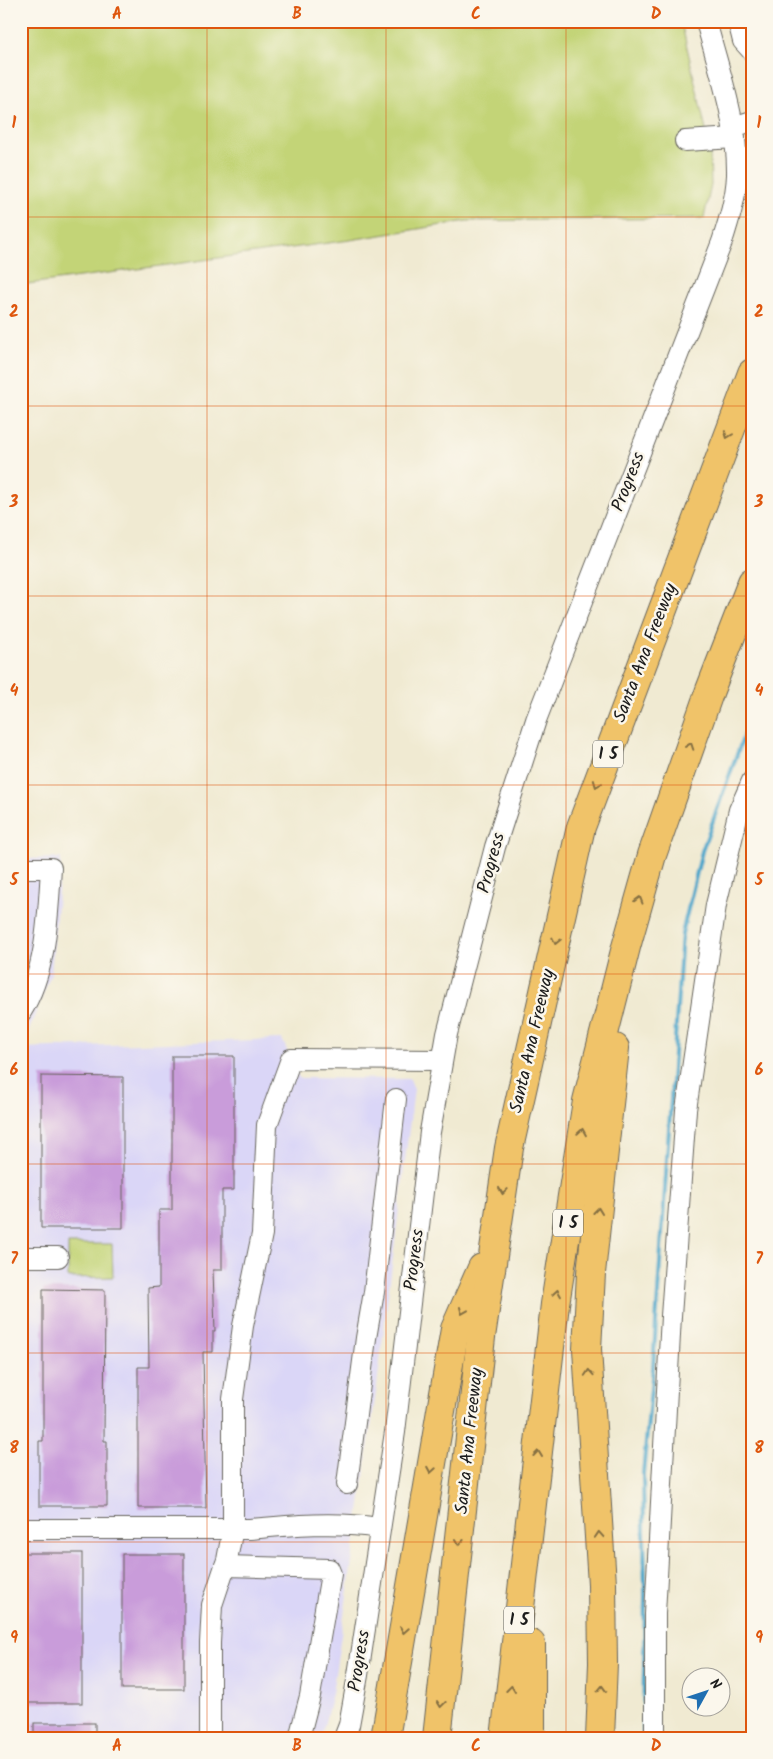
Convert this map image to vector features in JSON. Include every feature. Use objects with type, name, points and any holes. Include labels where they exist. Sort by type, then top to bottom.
[{"type":"highway","name":"Santa Ana Freeway","points":[[437,1738],[481,1337],[509,1148],[581,827],[752,373]]},
{"type":"highway","name":"I 5","points":[[505,1738],[555,1304],[587,1101],[626,947],[652,855],[710,690],[752,582]]},
{"type":"highway","points":[[600,1738],[603,1663],[602,1584],[587,1349],[591,1273],[626,947]]},
{"type":"highway","points":[[385,1738],[455,1329],[496,1234]]},
{"type":"highway","points":[[531,1738],[532,1503]]},
{"type":"street","name":"Progress","points":[[344,1738],[349,1725],[358,1675],[395,1432],[430,1132],[447,1034],[495,847],[536,720],[722,242],[731,212],[737,177],[740,129],[706,21]]},
{"type":"street","points":[[738,21],[743,41],[752,51]]},
{"type":"street","points":[[685,141],[740,129]]},
{"type":"street","points":[[655,1738],[655,1614],[671,1316],[686,1110],[716,905],[739,810],[752,780]]},
{"type":"street","points":[[21,868],[51,868],[49,905],[40,970],[21,1012]]},
{"type":"street","points":[[210,1738],[212,1604],[225,1566],[232,1528],[232,1399],[243,1326],[262,1234],[267,1126],[291,1059],[442,1060]]},
{"type":"street","points":[[347,1484],[366,1338],[374,1292],[396,1099]]},
{"type":"street","points":[[21,1257],[58,1257]]},
{"type":"street","points":[[21,1529],[364,1526],[379,1528]]},
{"type":"street","points":[[225,1566],[329,1569],[331,1574],[310,1696],[299,1738]]},
{"type":"shaded area","points":[[61,858],[51,974],[22,1048],[282,1039],[299,1078],[410,1079],[414,1089],[377,1385],[352,1562],[332,1694],[321,1738],[21,1738],[21,859]]},
{"type":"green space","points":[[21,21],[681,21],[710,148],[711,185],[704,218],[467,221],[350,240],[21,285]]},
{"type":"green space","points":[[68,1244],[112,1244],[113,1277],[68,1278]]},
{"type":"building","points":[[172,1056],[234,1056],[234,1190],[222,1190],[222,1270],[213,1270],[215,1331],[213,1331],[213,1352],[203,1352],[206,1508],[138,1508],[138,1367],[149,1367],[148,1288],[159,1287],[159,1210],[172,1210]]},
{"type":"building","points":[[41,1076],[123,1077],[123,1228],[41,1228]]},
{"type":"building","points":[[43,1289],[105,1290],[104,1441],[107,1441],[107,1506],[39,1506],[39,1441],[43,1441]]},
{"type":"building","points":[[21,1553],[82,1553],[82,1703],[21,1703]]},
{"type":"building","points":[[122,1554],[184,1554],[184,1689],[122,1689]]},
{"type":"building","points":[[34,1723],[95,1723],[95,1738],[34,1738]]},
{"type":"waterway","points":[[643,1738],[645,1595],[643,1474],[653,1368],[682,934],[702,851],[752,713]]}]
